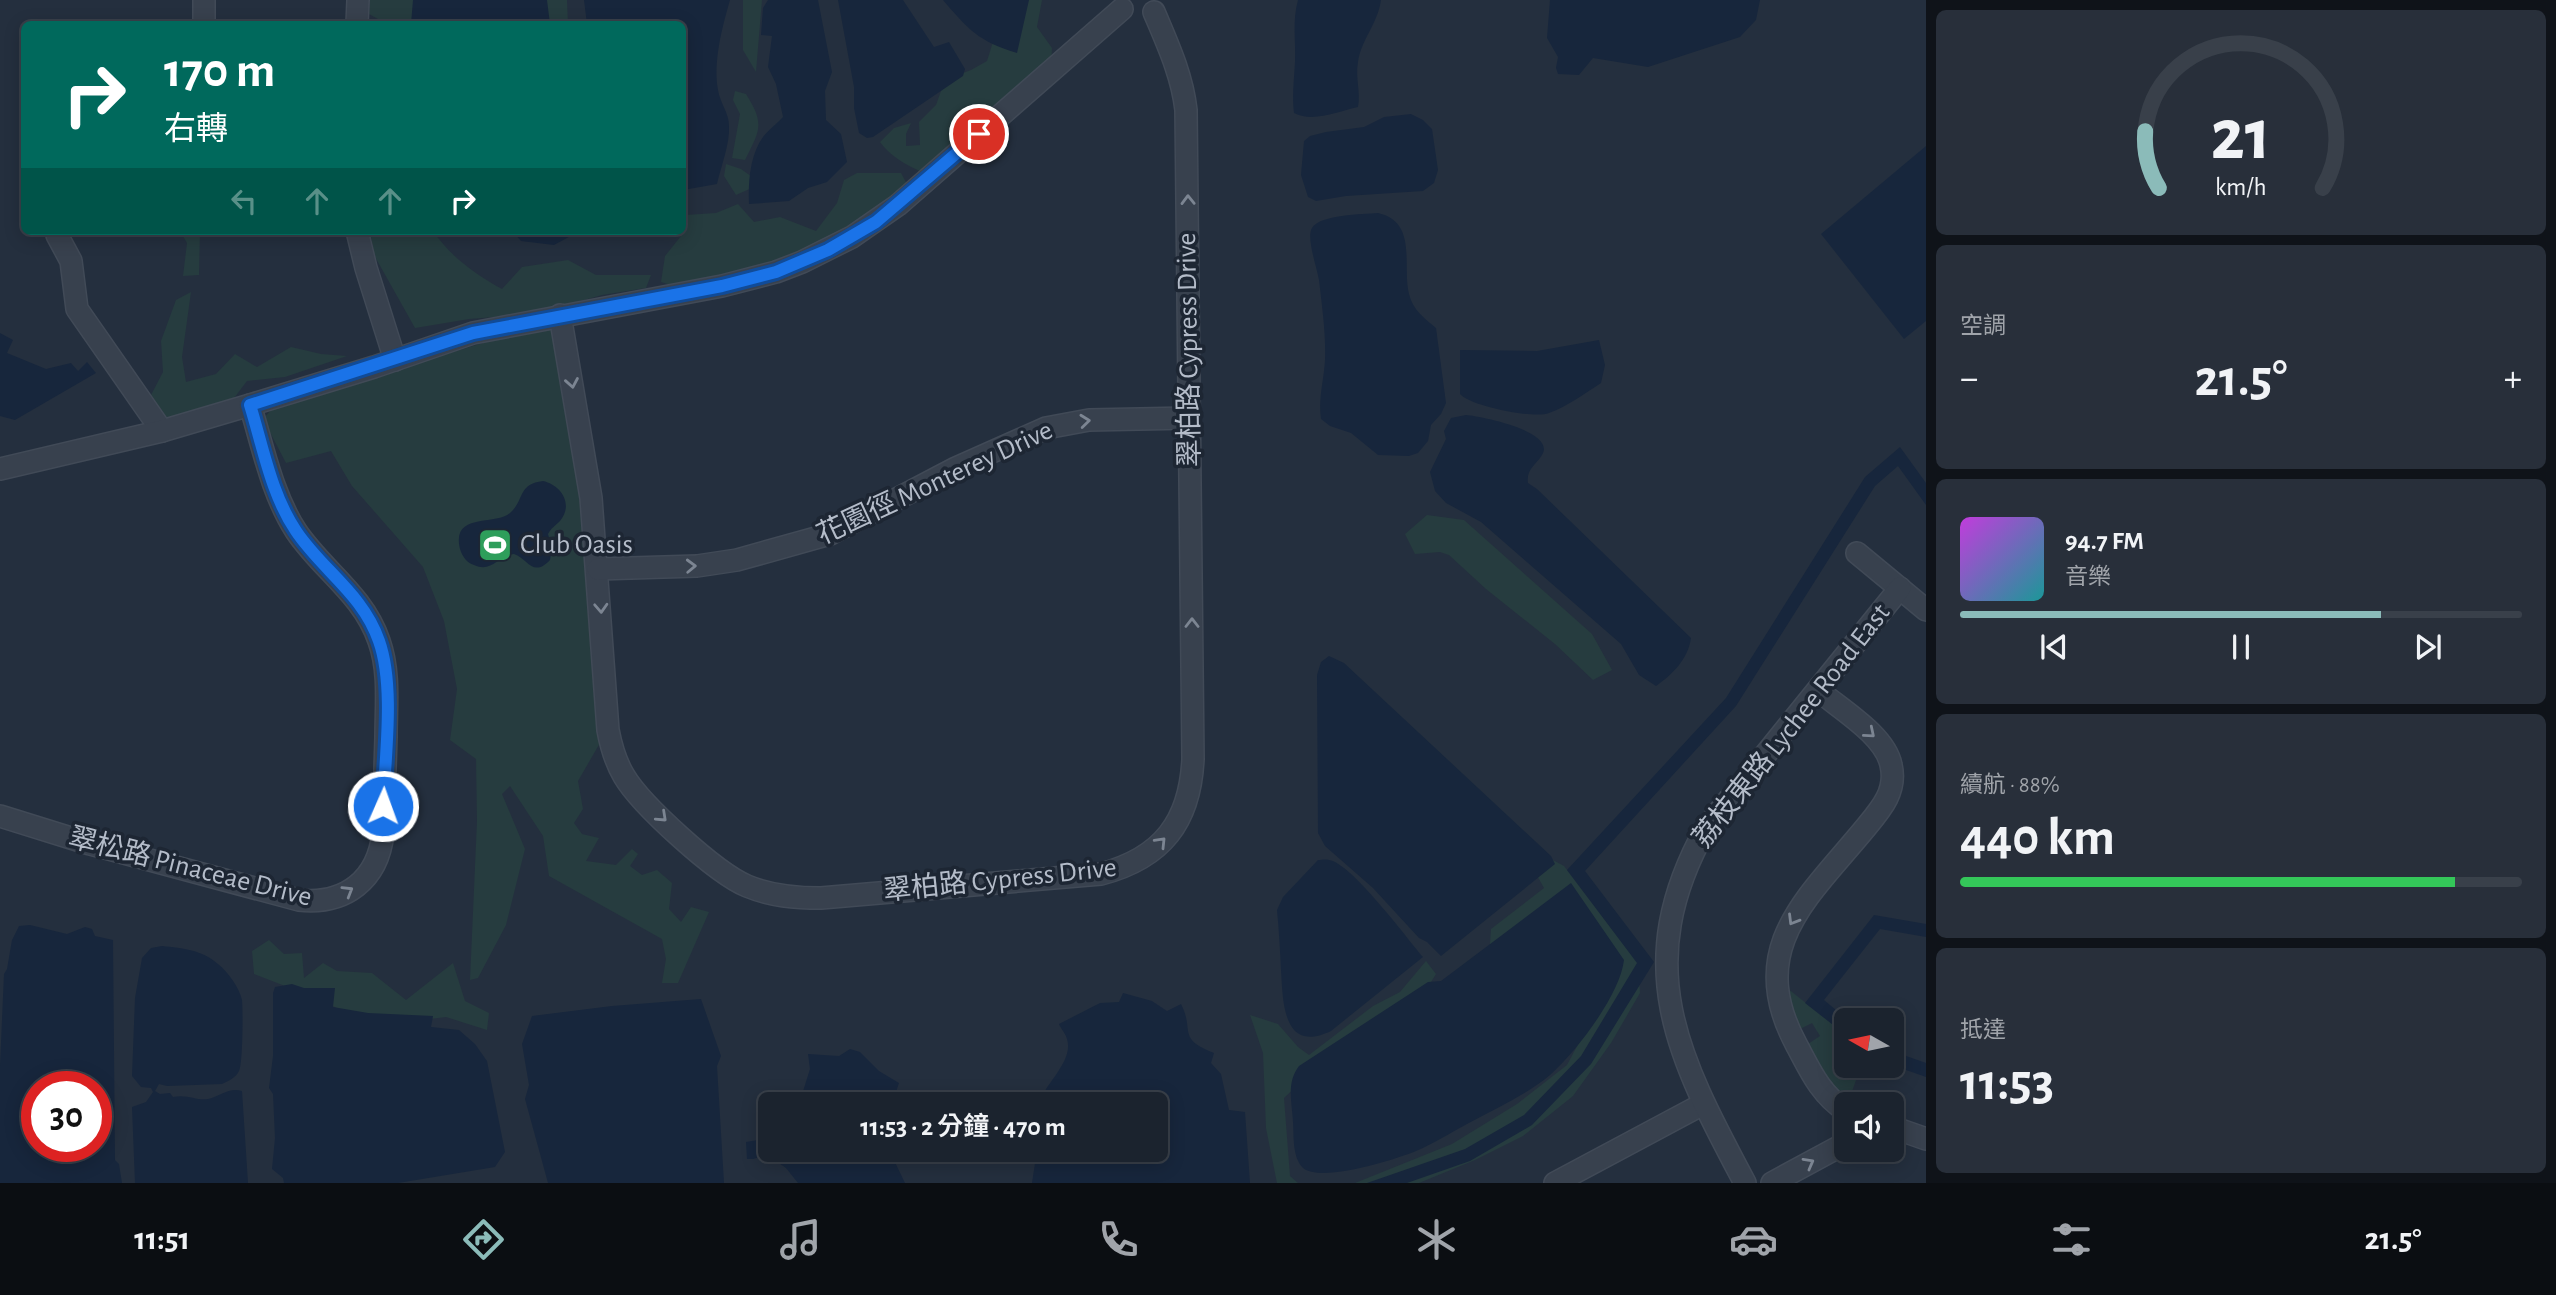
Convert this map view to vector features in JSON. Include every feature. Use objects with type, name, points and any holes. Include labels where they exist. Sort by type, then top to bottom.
[{"type":"street","points":[[204,0],[204,21]]},
{"type":"street","points":[[357,21],[358,0]]},
{"type":"street","points":[[0,469],[162,431],[395,360],[473,333],[750,280],[802,262],[852,237],[898,205],[1120,5],[1134,17],[1141,18],[1158,6]]},
{"type":"street","name":"翠柏路 Cypress Drive","points":[[560,315],[586,462],[598,569],[608,730],[617,763],[639,796],[718,870],[761,891],[780,896],[821,898],[1112,871],[1144,858],[1161,844],[1181,815],[1192,783],[1186,110],[1180,77],[1158,6]]},
{"type":"street","points":[[57,235],[71,261],[77,309],[162,431]]},
{"type":"street","points":[[358,235],[395,360]]},
{"type":"street","name":"翠松路 Pinaceae Drive","points":[[0,816],[80,841],[299,900],[325,901],[338,897],[360,883],[374,865],[379,855],[383,833],[387,696],[379,642],[373,625],[353,594],[310,549],[289,520],[276,491],[250,405]]},
{"type":"street","name":"花園徑 Monterey Drive","points":[[598,569],[697,566],[750,557],[830,534],[956,468],[1046,428],[1089,420],[1190,418]]},
{"type":"street","points":[[1857,553],[1926,610]]},
{"type":"street","name":"荔枝東路 Lychee Road East","points":[[1745,1183],[1703,1104],[1679,1047],[1669,998],[1668,947],[1676,897],[1694,850],[1706,828],[1900,588]]},
{"type":"street","points":[[1818,690],[1879,740],[1887,751],[1892,777],[1885,803],[1792,921],[1779,954],[1776,989],[1785,1023],[1820,1089],[1834,1101]]},
{"type":"street","points":[[1555,1183],[1703,1104]]},
{"type":"street","points":[[1904,1131],[1926,1139]]},
{"type":"street","points":[[1772,1183],[1834,1149]]},
{"type":"green space","points":[[370,0],[422,0],[422,21],[378,21],[369,14]]},
{"type":"green space","points":[[541,0],[567,0],[568,21],[542,21]]},
{"type":"green space","points":[[743,0],[762,0],[756,72],[743,50]]},
{"type":"green space","points":[[1006,0],[1042,0],[1037,27],[1052,48],[1051,72],[934,177],[911,167],[880,142],[894,128],[911,123],[906,134],[906,146],[920,145],[919,122],[936,105],[945,80],[987,61]]},
{"type":"green space","points":[[735,91],[746,94],[758,120],[757,134],[745,160],[732,158],[740,114],[733,100]]},
{"type":"green space","points":[[726,164],[741,169],[755,179],[754,187],[736,195],[724,176]]},
{"type":"green space","points":[[857,173],[901,173],[907,184],[840,236],[753,275],[671,285],[661,282],[665,256],[681,235],[686,235],[686,215],[716,213],[738,204],[754,222],[780,217],[816,231],[837,203],[844,180]]},
{"type":"green space","points":[[182,235],[200,235],[199,275],[183,276],[187,243]]},
{"type":"green space","points":[[371,235],[436,235],[464,264],[502,289],[522,267],[568,260],[596,275],[651,275],[646,288],[602,295],[519,315],[469,319],[415,328],[374,255]]},
{"type":"green space","points":[[191,292],[182,357],[186,382],[216,374],[235,354],[257,367],[291,347],[321,354],[347,356],[285,377],[247,381],[225,410],[174,428],[151,395],[163,372],[161,341],[176,300]]},
{"type":"green space","name":"Club Oasis","points":[[552,322],[581,476],[600,743],[578,781],[583,809],[574,823],[582,834],[599,838],[586,861],[616,865],[632,849],[638,854],[630,866],[642,875],[657,870],[672,883],[669,909],[681,922],[691,907],[709,912],[678,983],[662,983],[666,959],[662,939],[549,876],[543,836],[510,786],[502,794],[525,849],[506,925],[478,978],[470,980],[477,821],[476,759],[450,740],[457,689],[444,621],[423,567],[352,486],[331,451],[286,463],[263,419],[281,399],[381,374]]},
{"type":"green space","points":[[1427,515],[1464,520],[1592,634],[1612,670],[1593,680],[1555,644],[1486,589],[1449,555],[1440,552],[1415,554],[1405,534]]},
{"type":"green space","points":[[1534,850],[1564,866],[1638,963],[1640,993],[1611,1043],[1573,1096],[1523,1136],[1475,1160],[1419,1183],[1355,1183],[1452,1144],[1517,1104],[1567,1065],[1605,994],[1489,960],[1491,929],[1544,888],[1530,863]]},
{"type":"green space","points":[[269,940],[284,954],[302,953],[304,978],[323,963],[337,971],[372,973],[406,1000],[453,963],[465,1001],[489,1013],[487,1030],[446,1017],[389,1024],[362,1020],[316,998],[254,974],[252,951]]},
{"type":"green space","points":[[1426,961],[1436,974],[1421,998],[1303,1080],[1284,1098],[1290,1176],[1298,1183],[1277,1183],[1266,1128],[1263,1053],[1250,1015],[1278,1024],[1298,1047],[1309,1055],[1373,1006],[1400,992]]},
{"type":"green space","points":[[1787,988],[1834,1025],[1834,1078],[1857,1078],[1852,1092],[1840,1092],[1829,1082],[1808,1044],[1820,1036],[1812,1023],[1800,1029],[1794,1019]]},
{"type":"water","points":[[413,0],[547,0],[550,21],[411,21]]},
{"type":"water","points":[[584,0],[730,0],[717,56],[718,90],[728,117],[729,133],[717,184],[686,189],[686,21],[587,21]]},
{"type":"water","points":[[768,0],[818,0],[832,72],[825,91],[826,120],[841,134],[847,162],[827,182],[808,188],[789,201],[749,204],[755,152],[765,134],[783,117],[776,84],[768,67],[772,36],[761,35],[763,8]]},
{"type":"water","points":[[838,0],[903,0],[934,47],[949,42],[965,69],[963,76],[873,137],[867,138],[859,133],[854,108],[854,87]]},
{"type":"water","points":[[943,0],[1029,0],[1017,53],[983,39]]},
{"type":"water","points":[[1298,0],[1381,0],[1360,54],[1357,68],[1358,107],[1318,117],[1294,113],[1295,23]]},
{"type":"water","points":[[1550,0],[1760,0],[1756,20],[1740,37],[1648,67],[1593,58],[1579,75],[1558,74],[1558,57],[1547,38]]},
{"type":"water","points":[[1411,114],[1432,129],[1438,170],[1434,183],[1423,191],[1346,196],[1316,201],[1308,197],[1301,175],[1304,141],[1310,136],[1364,127],[1384,117]]},
{"type":"water","points":[[1926,146],[1926,321],[1904,339],[1821,234]]},
{"type":"water","points":[[1378,213],[1391,218],[1404,235],[1409,294],[1416,309],[1436,328],[1446,403],[1431,425],[1428,441],[1418,453],[1409,456],[1378,455],[1351,433],[1330,426],[1321,419],[1325,340],[1319,280],[1310,232],[1323,220]]},
{"type":"water","points":[[516,235],[573,235],[554,245],[521,241]]},
{"type":"water","points":[[0,333],[13,340],[7,353],[46,369],[71,363],[78,371],[87,362],[96,373],[15,420],[0,416]]},
{"type":"water","points":[[1599,340],[1605,365],[1601,383],[1549,413],[1530,414],[1503,410],[1476,403],[1460,394],[1460,350],[1537,351]]},
{"type":"water","points":[[1466,415],[1514,426],[1538,439],[1544,446],[1542,455],[1530,471],[1528,483],[1691,638],[1687,653],[1679,665],[1656,686],[1639,675],[1621,644],[1481,522],[1446,503],[1435,491],[1430,472],[1446,439],[1444,431],[1451,418]]},
{"type":"water","points":[[1900,447],[1926,483],[1926,505],[1898,466],[1875,486],[1736,706],[1585,871],[1654,962],[1591,1064],[1532,1125],[1470,1161],[1407,1183],[1367,1183],[1465,1149],[1524,1115],[1581,1056],[1637,963],[1567,870],[1726,698],[1865,477]]},
{"type":"water","points":[[543,481],[560,491],[566,502],[564,515],[548,534],[552,548],[550,560],[535,567],[514,554],[490,566],[480,567],[463,557],[459,537],[462,530],[476,522],[510,513],[529,485]]},
{"type":"water","points":[[1329,656],[1344,663],[1551,856],[1555,864],[1441,956],[1419,938],[1373,888],[1325,846],[1318,833],[1317,675],[1321,662]]},
{"type":"water","points":[[1318,860],[1339,864],[1351,874],[1423,957],[1331,1031],[1315,1036],[1303,1036],[1295,1031],[1285,1010],[1277,910],[1283,897]]},
{"type":"water","points":[[1571,883],[1624,960],[1621,974],[1606,1006],[1584,1038],[1560,1065],[1521,1095],[1416,1151],[1392,1160],[1341,1172],[1312,1172],[1303,1168],[1294,1146],[1291,1093],[1292,1079],[1299,1066],[1428,982],[1441,981]]},
{"type":"water","points":[[1874,915],[1926,924],[1926,937],[1880,929],[1824,1000],[1834,1008],[1834,1026],[1805,1003]]},
{"type":"water","points":[[30,925],[67,934],[85,927],[92,929],[95,936],[113,940],[115,1160],[119,1164],[122,1183],[0,1183],[0,1066],[4,974],[12,940],[19,926]]},
{"type":"water","points":[[162,946],[192,950],[212,959],[229,975],[241,995],[242,1047],[236,1075],[222,1084],[159,1084],[155,1091],[160,1094],[170,1093],[173,1097],[204,1099],[229,1091],[242,1091],[248,1183],[135,1183],[132,1107],[146,1102],[153,1092],[151,1088],[141,1087],[132,1076],[135,998],[142,958],[151,948]]},
{"type":"water","points":[[292,984],[304,988],[335,988],[333,1007],[368,1013],[433,1016],[431,1027],[459,1030],[475,1044],[487,1061],[505,1152],[495,1167],[398,1183],[284,1183],[283,1178],[272,1169],[275,1138],[273,1094],[269,1088],[273,1056],[273,993],[275,987]]},
{"type":"water","points":[[1123,993],[1152,1001],[1167,1011],[1181,1004],[1191,1038],[1202,1048],[1214,1053],[1211,1063],[1221,1074],[1229,1110],[1245,1112],[1250,1183],[1032,1183],[1035,1162],[1168,1162],[1168,1092],[1045,1092],[1063,1064],[1068,1047],[1066,1035],[1059,1024],[1100,1003],[1119,1002]]},
{"type":"water","points":[[701,999],[721,1056],[717,1066],[724,1183],[548,1183],[525,1099],[529,1085],[522,1044],[532,1016]]},
{"type":"water","points":[[850,1049],[860,1052],[879,1071],[899,1083],[896,1092],[803,1092],[810,1069],[808,1054],[839,1056]]},
{"type":"water","points":[[1904,1055],[1926,1063],[1926,1077],[1904,1069]]},
{"type":"water","points":[[758,1140],[758,1158],[747,1159],[746,1142]]},
{"type":"water","points":[[777,1162],[895,1162],[905,1183],[798,1183]]},
{"type":"place","name":"Club Oasis","points":[[495,545]]},
{"type":"route","points":[[383,806],[387,696],[384,660],[379,642],[373,625],[353,594],[310,549],[289,520],[276,491],[250,405],[473,333],[722,286],[776,272],[828,250],[876,222],[979,134]]}]
